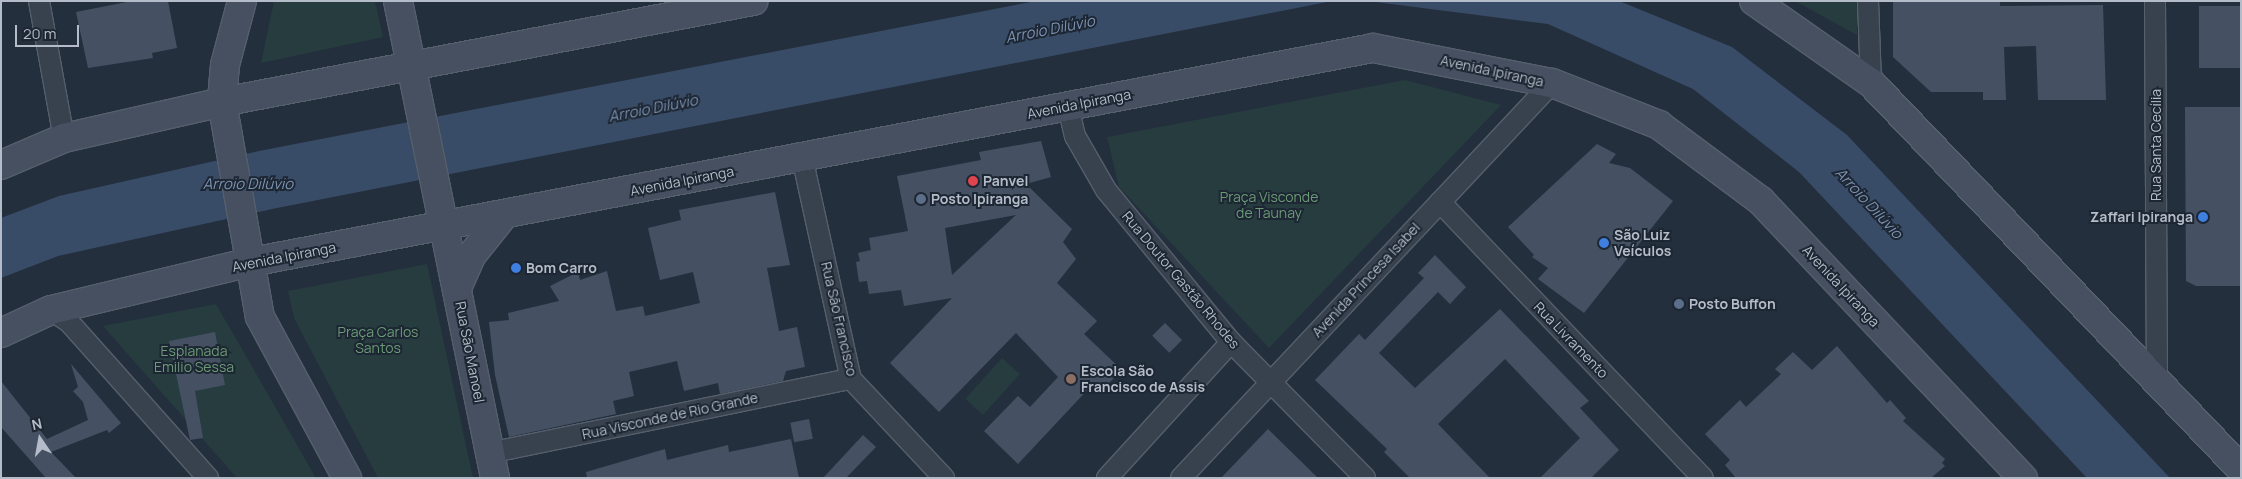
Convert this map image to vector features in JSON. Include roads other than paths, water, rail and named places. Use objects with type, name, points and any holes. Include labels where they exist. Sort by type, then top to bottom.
[{"type":"main road","points":[[242,1],[225,65],[222,102],[260,317],[346,478]]},
{"type":"main road","name":"Rua São Manoel","points":[[398,1],[492,465]]},
{"type":"main road","points":[[1,164],[64,138],[222,102],[753,1]]},
{"type":"main road","points":[[1754,1],[1871,83],[2157,378],[2241,469]]},
{"type":"main road","name":"Avenida Ipiranga","points":[[1,333],[51,310],[251,262],[503,216],[1373,48],[1552,83],[1659,126],[1761,201],[2022,478]]},
{"type":"main road","points":[[457,288],[471,256],[503,216]]},
{"type":"street","points":[[39,1],[64,138]]},
{"type":"street","points":[[1868,1],[1871,83]]},
{"type":"street","name":"Rua Santa Cecília","points":[[2155,1],[2157,378]]},
{"type":"street","name":"Avenida Princesa Isabel","points":[[1181,478],[1552,83]]},
{"type":"street","name":"Rua Doutor Gastão Rhodes","points":[[1068,106],[1075,136],[1106,190],[1231,342],[1272,380],[1365,478]]},
{"type":"street","name":"Rua São Francisco","points":[[802,157],[851,379],[944,478]]},
{"type":"street","name":"Rua Livramento","points":[[1440,202],[1703,478]]},
{"type":"street","points":[[51,310],[69,322],[208,478]]},
{"type":"street","points":[[1107,478],[1231,342]]},
{"type":"street","name":"Rua Visconde de Rio Grande","points":[[492,465],[851,379]]},
{"type":"water","name":"Arroio Dilúvio","points":[[1036,1],[1332,1],[272,209],[58,256],[1,278],[1,218],[59,196],[259,151]]},
{"type":"water","name":"Arroio Dilúvio","points":[[1368,1],[1619,1],[1732,47],[1847,135],[2170,478],[2087,478],[1799,172],[1693,89],[1548,24]]},
{"type":"place","name":"Panvel","points":[[973,181]]},
{"type":"place","name":"Posto Ipiranga","points":[[921,199]]},
{"type":"place","name":"Zaffari Ipiranga","points":[[2203,217]]},
{"type":"place","name":"São Luiz Veículos","points":[[1604,243]]},
{"type":"place","name":"Bom Carro","points":[[516,268]]},
{"type":"place","name":"Posto Buffon","points":[[1679,304]]},
{"type":"place","name":"Escola São Francisco de Assis","points":[[1071,379]]},
{"type":"park label","name":"Praça Visconde de Taunay","points":[[1269,206]]},
{"type":"park label","name":"Praça Carlos Santos","points":[[378,340]]},
{"type":"park label","name":"Esplanada Emilio Sessa","points":[[194,360]]}]
